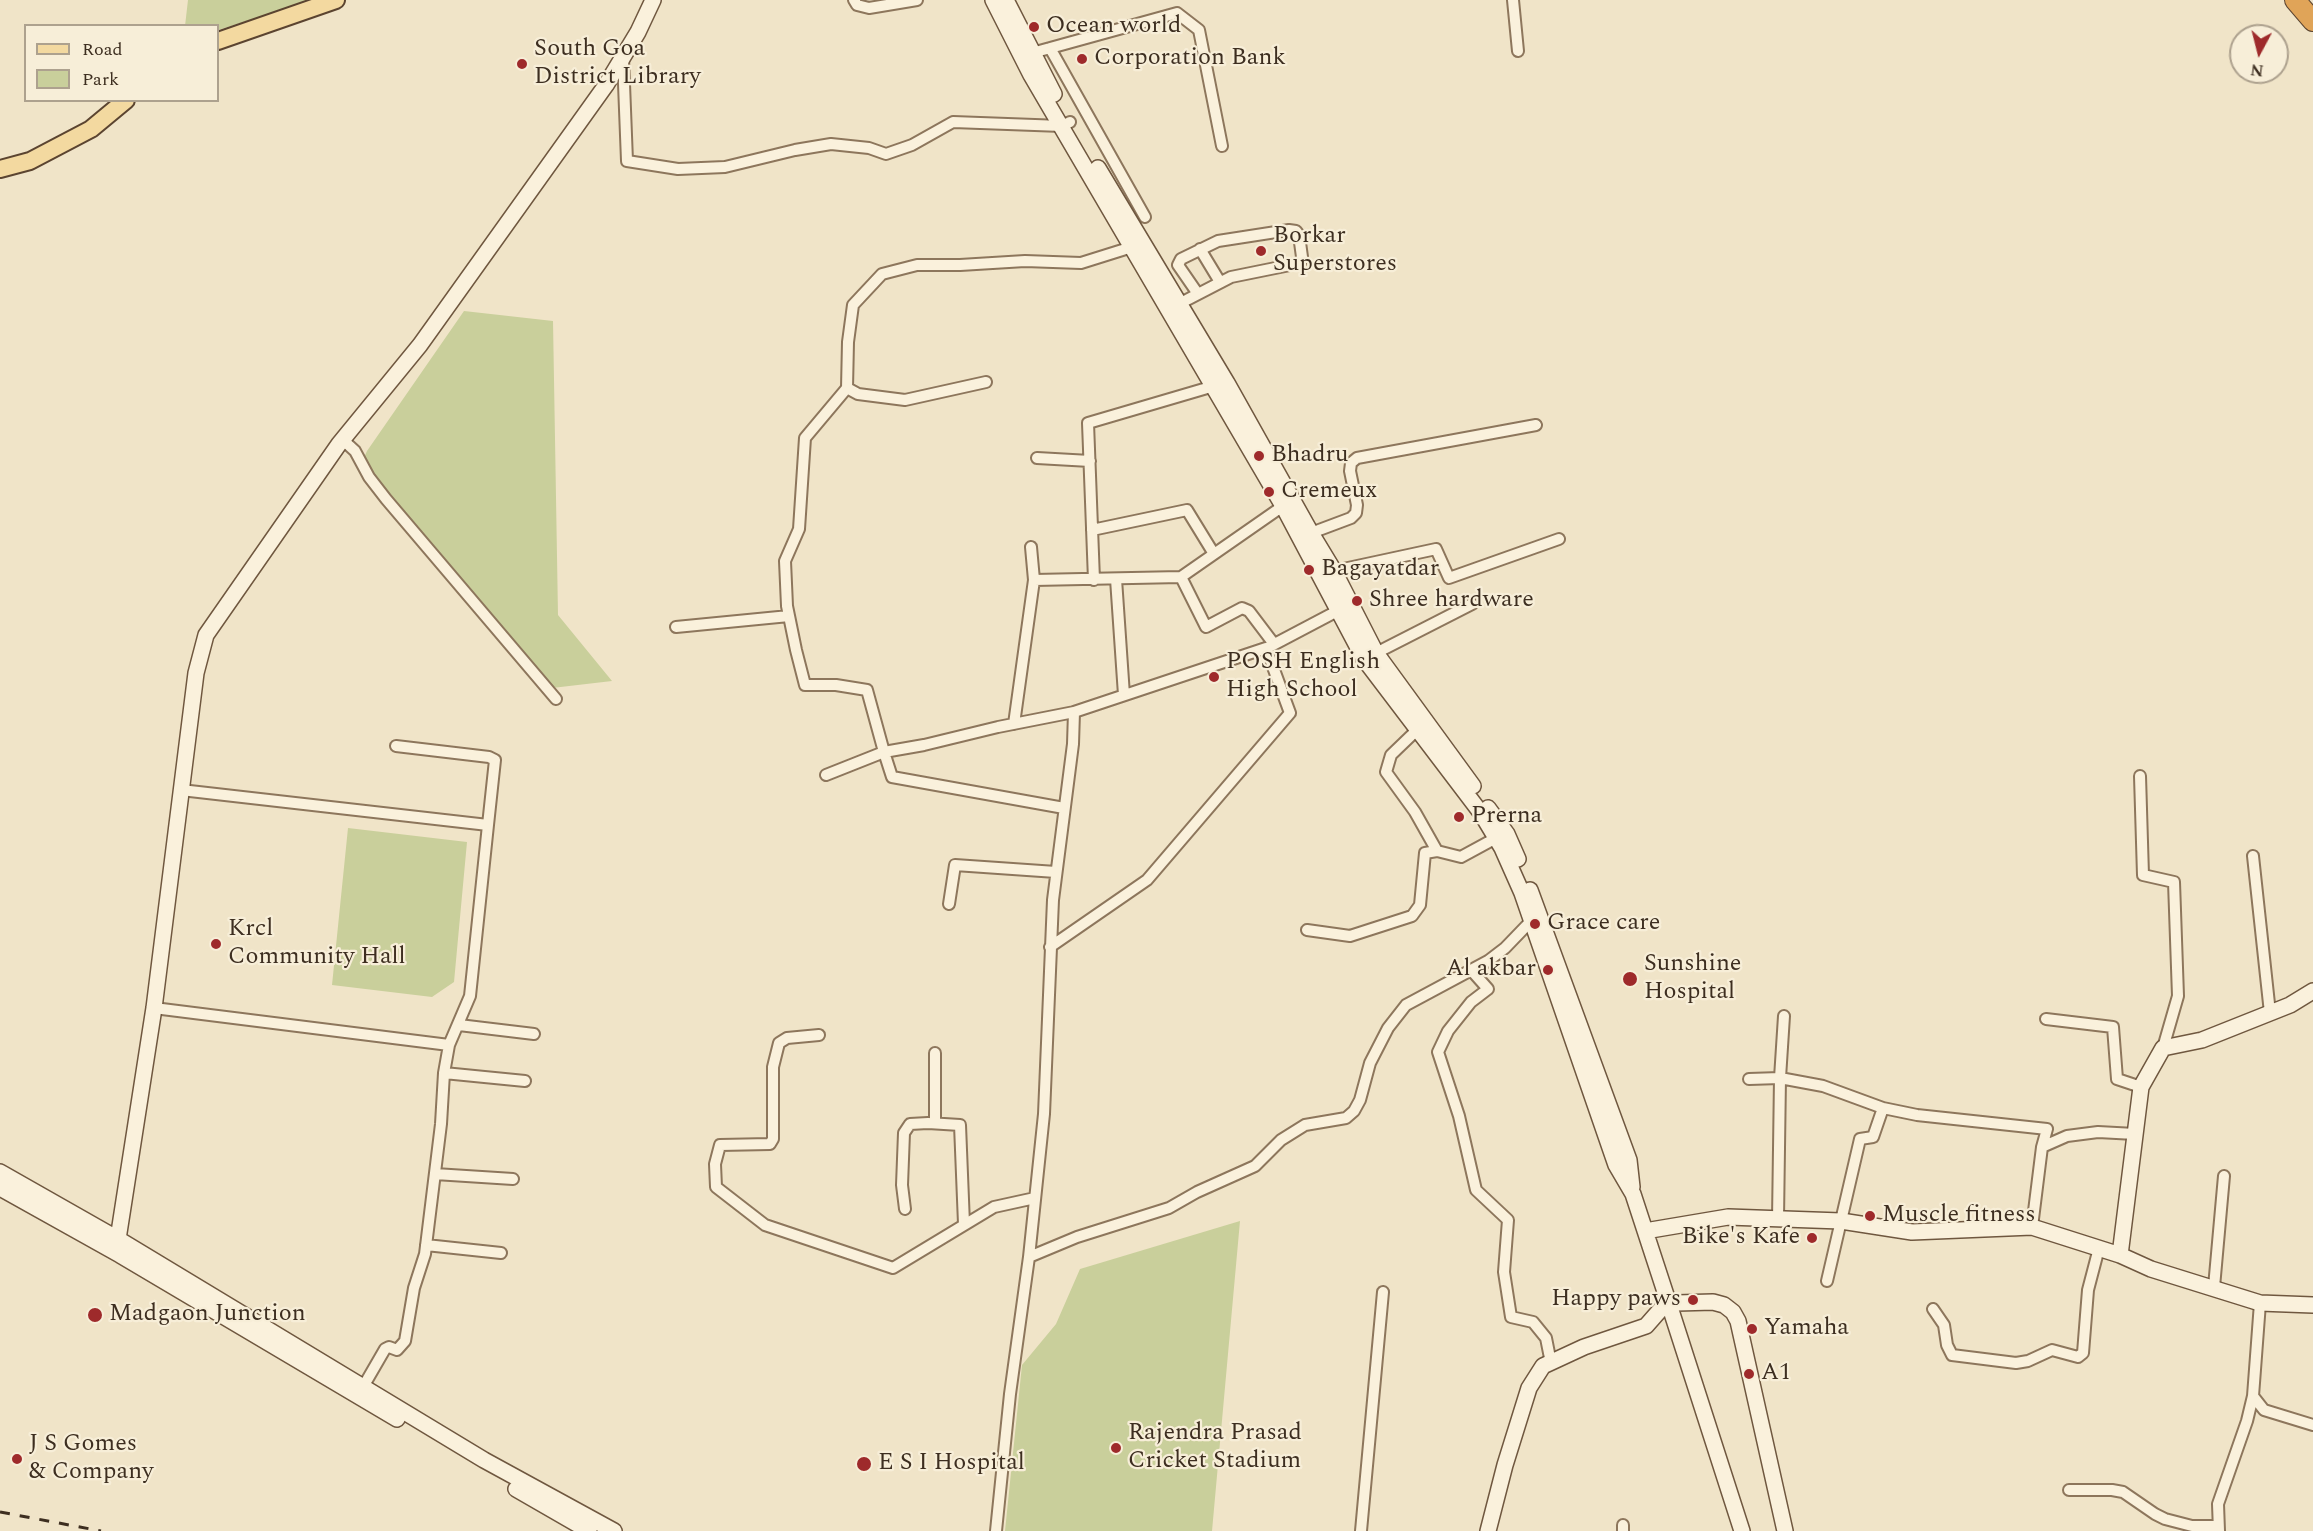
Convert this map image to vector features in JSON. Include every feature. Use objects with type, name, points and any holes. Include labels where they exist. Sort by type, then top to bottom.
[{"type":"highway","points":[[2295,0],[2313,21]]},
{"type":"main road","points":[[219,40],[234,33],[336,0]]},
{"type":"main road","points":[[119,1247],[154,1008],[196,674],[206,635],[343,440],[420,345],[606,85],[638,32],[653,0]]},
{"type":"main road","points":[[993,0],[1031,75],[1066,124],[1161,271],[1174,307],[1214,386],[1344,608],[1507,834],[1539,913],[1564,998]]},
{"type":"main road","points":[[1006,0],[1066,124],[1132,247],[1174,307],[1334,571],[1344,608],[1364,659],[1481,813],[1496,838],[1522,893],[1531,921],[1629,1160],[1633,1194],[1742,1531]]},
{"type":"main road","points":[[0,169],[30,161],[91,129],[124,102]]},
{"type":"main road","points":[[2120,1255],[2141,1087],[2163,1048],[2202,1040],[2290,1005],[2313,991]]},
{"type":"main road","points":[[0,1172],[119,1247],[589,1531]]},
{"type":"main road","points":[[0,1188],[119,1247]]},
{"type":"main road","points":[[1645,1231],[1728,1216],[1840,1221],[1912,1232],[2032,1227],[2120,1255],[2151,1269],[2260,1303],[2313,1305]]},
{"type":"main road","points":[[164,1274],[363,1387],[484,1460],[614,1531]]},
{"type":"main road","points":[[1488,1531],[1505,1465],[1529,1388],[1543,1366],[1584,1347],[1646,1326],[1668,1301]]},
{"type":"main road","points":[[1668,1301],[1713,1302],[1724,1305],[1733,1312],[1738,1321],[1785,1530]]},
{"type":"street","points":[[854,0],[857,5],[869,9],[918,0]]},
{"type":"street","points":[[1513,0],[1518,51]]},
{"type":"street","points":[[1032,53],[1177,13],[1199,30],[1222,146]]},
{"type":"street","points":[[1050,48],[1145,217]]},
{"type":"street","points":[[623,58],[627,161],[678,169],[725,167],[831,144],[869,148],[886,154],[912,145],[953,122],[1066,124]]},
{"type":"street","points":[[1161,271],[1218,241],[1289,230],[1296,231],[1299,235],[1302,257],[1300,263],[1231,277],[1174,307]]},
{"type":"street","points":[[1064,808],[892,777],[867,690],[836,685],[805,685],[789,616],[785,561],[799,529],[805,438],[847,388],[848,342],[853,305],[882,274],[917,265],[1025,261],[1081,263],[1132,247]]},
{"type":"street","points":[[1200,249],[1220,282]]},
{"type":"street","points":[[1178,261],[1178,265],[1198,294]]},
{"type":"street","points":[[847,388],[858,394],[905,400],[986,382]]},
{"type":"street","points":[[1094,580],[1088,423],[1214,386]]},
{"type":"street","points":[[1311,533],[1352,518],[1356,513],[1357,505],[1350,471],[1351,463],[1357,458],[1536,425]]},
{"type":"street","points":[[343,440],[355,451],[369,477],[386,500],[556,699]]},
{"type":"street","points":[[1037,458],[1090,461]]},
{"type":"street","points":[[1034,580],[1181,577],[1283,506]]},
{"type":"street","points":[[1092,530],[1188,510],[1214,554]]},
{"type":"street","points":[[1334,571],[1436,549],[1449,578],[1559,539]]},
{"type":"street","points":[[1014,724],[1034,580],[1031,547]]},
{"type":"street","points":[[1050,947],[1147,880],[1290,713],[1270,646],[1249,611],[1242,608],[1206,627],[1181,577]]},
{"type":"street","points":[[1116,579],[1124,695]]},
{"type":"street","points":[[1376,653],[1472,604]]},
{"type":"street","points":[[826,775],[884,752],[924,746],[1074,712],[1270,646],[1344,608]]},
{"type":"street","points":[[676,627],[789,616]]},
{"type":"street","points":[[996,1531],[1044,1114],[1050,947],[1074,712]]},
{"type":"street","points":[[1418,729],[1391,755],[1386,772],[1415,812],[1437,850]]},
{"type":"street","points":[[363,1387],[385,1349],[389,1347],[397,1350],[405,1341],[414,1288],[426,1245],[444,1073],[449,1045],[470,996],[495,760],[489,757],[396,746]]},
{"type":"street","points":[[2140,776],[2143,874],[2174,882],[2178,996],[2163,1048]]},
{"type":"street","points":[[181,790],[488,825]]},
{"type":"street","points":[[1306,930],[1350,936],[1412,916],[1420,905],[1425,853],[1437,850],[1461,857],[1496,838]]},
{"type":"street","points":[[2253,856],[2270,1013]]},
{"type":"street","points":[[949,904],[955,865],[1056,872]]},
{"type":"street","points":[[1029,1257],[1077,1237],[1169,1208],[1197,1192],[1255,1166],[1281,1140],[1305,1125],[1346,1118],[1360,1100],[1366,1071],[1388,1028],[1406,1005],[1472,971],[1505,948],[1531,921]]},
{"type":"street","points":[[1472,971],[1488,989],[1471,1002],[1448,1030],[1438,1052],[1459,1116],[1476,1190],[1508,1220],[1504,1272],[1511,1317],[1533,1322],[1546,1338],[1551,1363]]},
{"type":"street","points":[[154,1008],[449,1045]]},
{"type":"street","points":[[1778,1219],[1780,1078],[1784,1016]]},
{"type":"street","points":[[2046,1019],[2113,1028],[2117,1079],[2141,1087]]},
{"type":"street","points":[[459,1025],[534,1034]]},
{"type":"street","points":[[819,1035],[787,1038],[778,1043],[773,1067],[773,1139],[770,1144],[720,1145],[715,1164],[716,1187],[765,1225],[893,1268],[994,1207],[1035,1198]]},
{"type":"street","points":[[935,1053],[935,1124]]},
{"type":"street","points":[[444,1073],[525,1082]]},
{"type":"street","points":[[1749,1079],[1780,1078],[1823,1086],[1883,1108],[1917,1115],[2047,1129],[2042,1147],[2032,1227]]},
{"type":"street","points":[[1827,1281],[1860,1139],[1873,1137],[1883,1108]]},
{"type":"street","points":[[905,1209],[902,1185],[904,1133],[910,1124],[960,1125],[964,1224]]},
{"type":"street","points":[[2042,1147],[2067,1136],[2098,1132],[2135,1134]]},
{"type":"street","points":[[435,1174],[513,1179]]},
{"type":"street","points":[[2214,1287],[2224,1176]]},
{"type":"street","points":[[426,1245],[501,1252]]},
{"type":"street","points":[[1933,1309],[1944,1325],[1947,1346],[1952,1355],[2016,1363],[2028,1361],[2052,1350],[2078,1357],[2083,1353],[2088,1290],[2099,1248]]},
{"type":"street","points":[[1361,1531],[1383,1292]]},
{"type":"street","points":[[2069,1490],[2123,1492],[2165,1519],[2192,1526],[2218,1529],[2217,1504],[2247,1421],[2253,1396],[2260,1303]]},
{"type":"street","points":[[2253,1396],[2264,1410],[2313,1425]]},
{"type":"green space","points":[[188,0],[314,0],[219,30],[219,24],[185,24]]},
{"type":"green space","points":[[464,311],[553,321],[558,615],[612,681],[552,688],[360,466],[367,451]]},
{"type":"green space","points":[[348,828],[467,842],[454,982],[432,997],[332,985]]},
{"type":"green space","name":"Rajendra Prasad Cricket Stadium","points":[[1240,1221],[1212,1531],[1005,1531],[1022,1365],[1056,1324],[1080,1269]]},
{"type":"railway","points":[[0,1512],[101,1531]]},
{"type":"place","name":"Ocean world","points":[[1034,27]]},
{"type":"place","name":"Corporation Bank","points":[[1082,59]]},
{"type":"place","name":"South Goa District Library","points":[[522,64]]},
{"type":"place","name":"Borkar Superstores","points":[[1261,251]]},
{"type":"place","name":"Bhadru","points":[[1259,456]]},
{"type":"place","name":"Cremeux","points":[[1269,492]]},
{"type":"place","name":"Bagayatdar","points":[[1309,570]]},
{"type":"place","name":"Shree hardware","points":[[1357,601]]},
{"type":"place","name":"POSH English High School","points":[[1214,677]]},
{"type":"place","name":"Prerna","points":[[1459,817]]},
{"type":"place","name":"Grace care","points":[[1535,924]]},
{"type":"place","name":"Krcl Community Hall","points":[[216,944]]},
{"type":"place","name":"Al akbar","points":[[1548,970]]},
{"type":"place","name":"Sunshine Hospital","points":[[1630,979]]},
{"type":"place","name":"Muscle fitness","points":[[1870,1216]]},
{"type":"place","name":"Bike's Kafe","points":[[1812,1238]]},
{"type":"place","name":"Happy paws","points":[[1693,1300]]},
{"type":"place","name":"Madgaon Junction","points":[[95,1315]]},
{"type":"place","name":"Yamaha","points":[[1752,1329]]},
{"type":"place","name":"A1","points":[[1749,1374]]},
{"type":"place","name":"Rajendra Prasad Cricket Stadium","points":[[1116,1448]]},
{"type":"place","name":"J S Gomes & Company","points":[[17,1459]]},
{"type":"place","name":"E S I Hospital","points":[[864,1464]]}]
